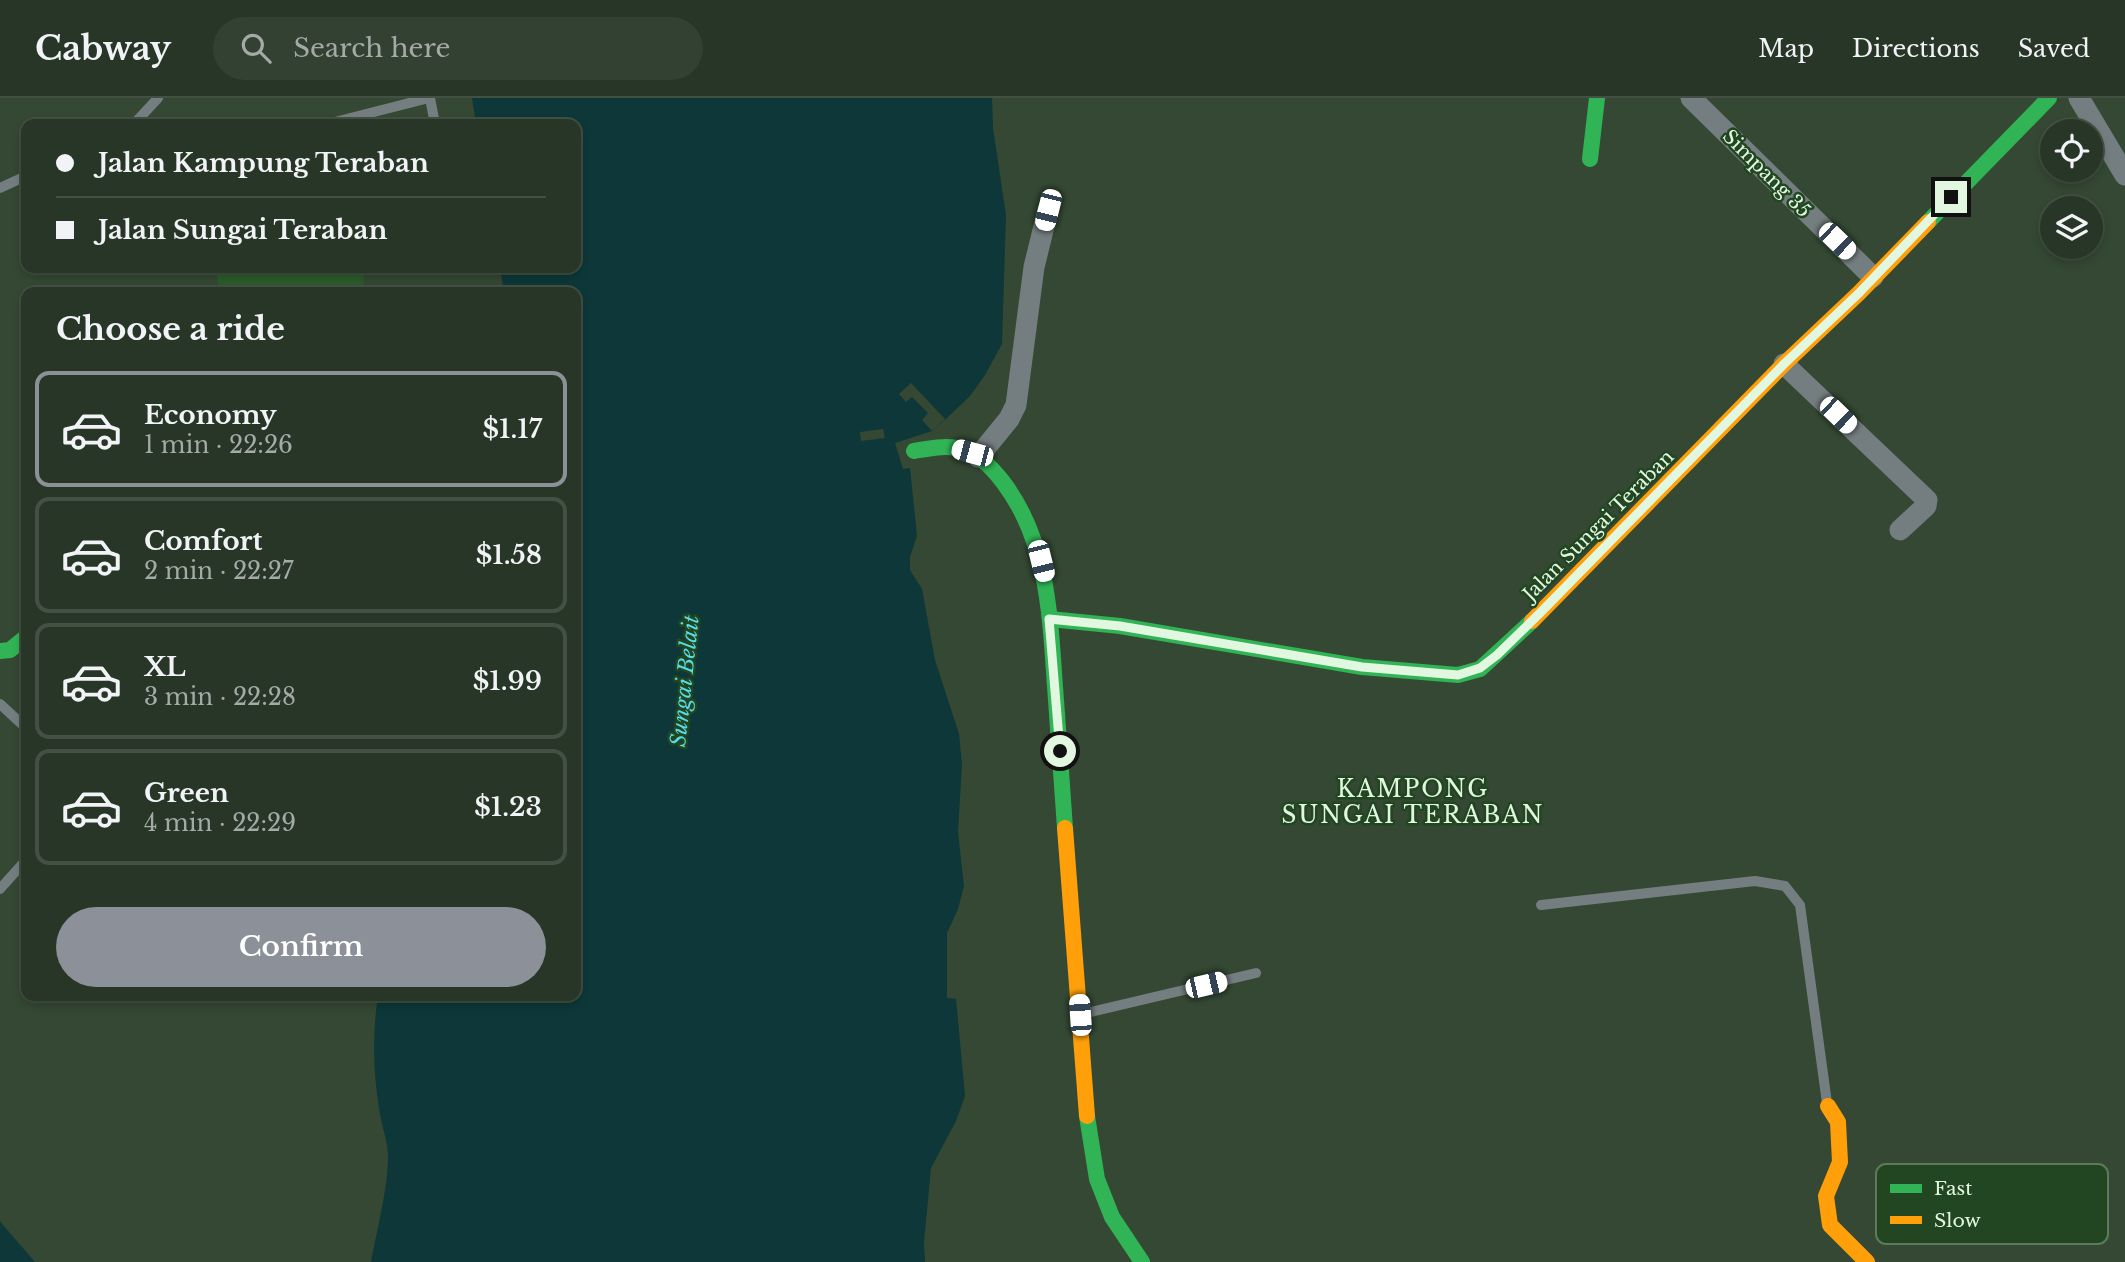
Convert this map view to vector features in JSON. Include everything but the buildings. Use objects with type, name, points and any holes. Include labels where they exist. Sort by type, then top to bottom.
[{"type":"street","points":[[1590,159],[1597,98]]},
{"type":"street","name":"Simpang 35","points":[[1692,98],[1873,277]]},
{"type":"street","name":"Jalan Sungai Teraban","points":[[1049,619],[1120,626],[1362,667],[1458,675],[1480,668],[1540,613],[2049,98]]},
{"type":"street","points":[[2079,98],[2125,175]]},
{"type":"street","points":[[978,457],[1009,419],[1016,405],[1034,267],[1048,210]]},
{"type":"street","points":[[1784,364],[1927,500],[1926,506],[1900,530]]},
{"type":"street","points":[[914,451],[951,447],[972,453],[993,470],[1014,495],[1030,524],[1045,575],[1088,1132],[1097,1179],[1112,1217],[1142,1262]]},
{"type":"street","points":[[0,651],[10,650],[21,641]]},
{"type":"street","points":[[1828,1106],[1838,1122],[1840,1162],[1826,1195],[1830,1225],[1867,1262]]},
{"type":"lane","points":[[139,119],[158,98]]},
{"type":"lane","points":[[347,119],[430,98],[434,119]]},
{"type":"lane","points":[[0,188],[21,178]]},
{"type":"lane","points":[[0,704],[21,723]]},
{"type":"lane","points":[[0,889],[21,866]]},
{"type":"lane","points":[[1541,905],[1755,881],[1785,886],[1800,905],[1828,1106]]},
{"type":"lane","points":[[1080,1015],[1256,973]]},
{"type":"green space","points":[[217,273],[363,273],[364,287],[218,287]]},
{"type":"water","name":"Sungai Belait","points":[[472,98],[992,98],[993,128],[1006,215],[1002,344],[970,396],[949,416],[932,431],[895,443],[903,469],[910,468],[917,536],[910,557],[910,570],[922,589],[935,660],[959,734],[962,764],[958,832],[964,886],[958,909],[947,933],[947,998],[956,999],[965,1096],[956,1121],[931,1168],[924,1242],[925,1262],[371,1262],[388,1169],[387,1145],[375,1069],[377,1001],[581,1001],[581,287],[503,287],[501,273],[581,273],[581,119],[475,119]]},
{"type":"water","points":[[0,1221],[3,1225],[35,1262],[0,1262]]},
{"type":"pier","points":[[911,383],[945,419],[932,431],[922,420],[928,413],[912,397],[906,402],[899,394]]},
{"type":"pier","points":[[883,429],[885,438],[861,441],[860,432]]},
{"type":"traffic: fast","points":[[1590,159],[1597,98]]},
{"type":"traffic: fast","points":[[1928,222],[2049,98]]},
{"type":"traffic: fast","points":[[914,451],[954,448],[977,456],[1003,482],[1019,506],[1031,532],[1049,615],[1065,828]]},
{"type":"traffic: fast","points":[[1050,619],[1120,626],[1362,667],[1458,675],[1480,669],[1532,621]]},
{"type":"traffic: fast","points":[[0,651],[10,650],[21,641]]},
{"type":"traffic: fast","points":[[1087,1116],[1097,1179],[1112,1217],[1142,1262]]},
{"type":"traffic: slow","points":[[1532,621],[1784,364],[1859,293],[1928,222]]},
{"type":"traffic: slow","points":[[1065,828],[1087,1116]]},
{"type":"traffic: slow","points":[[1828,1106],[1838,1122],[1840,1162],[1826,1196],[1830,1225],[1867,1262]]},
{"type":"district","name":"KAMPONG SUNGAI TERABAN","points":[[1413,802]]},
{"type":"route","points":[[1060,751],[1049,619],[1120,626],[1362,667],[1458,675],[1480,668],[1540,613],[1951,197]]}]
